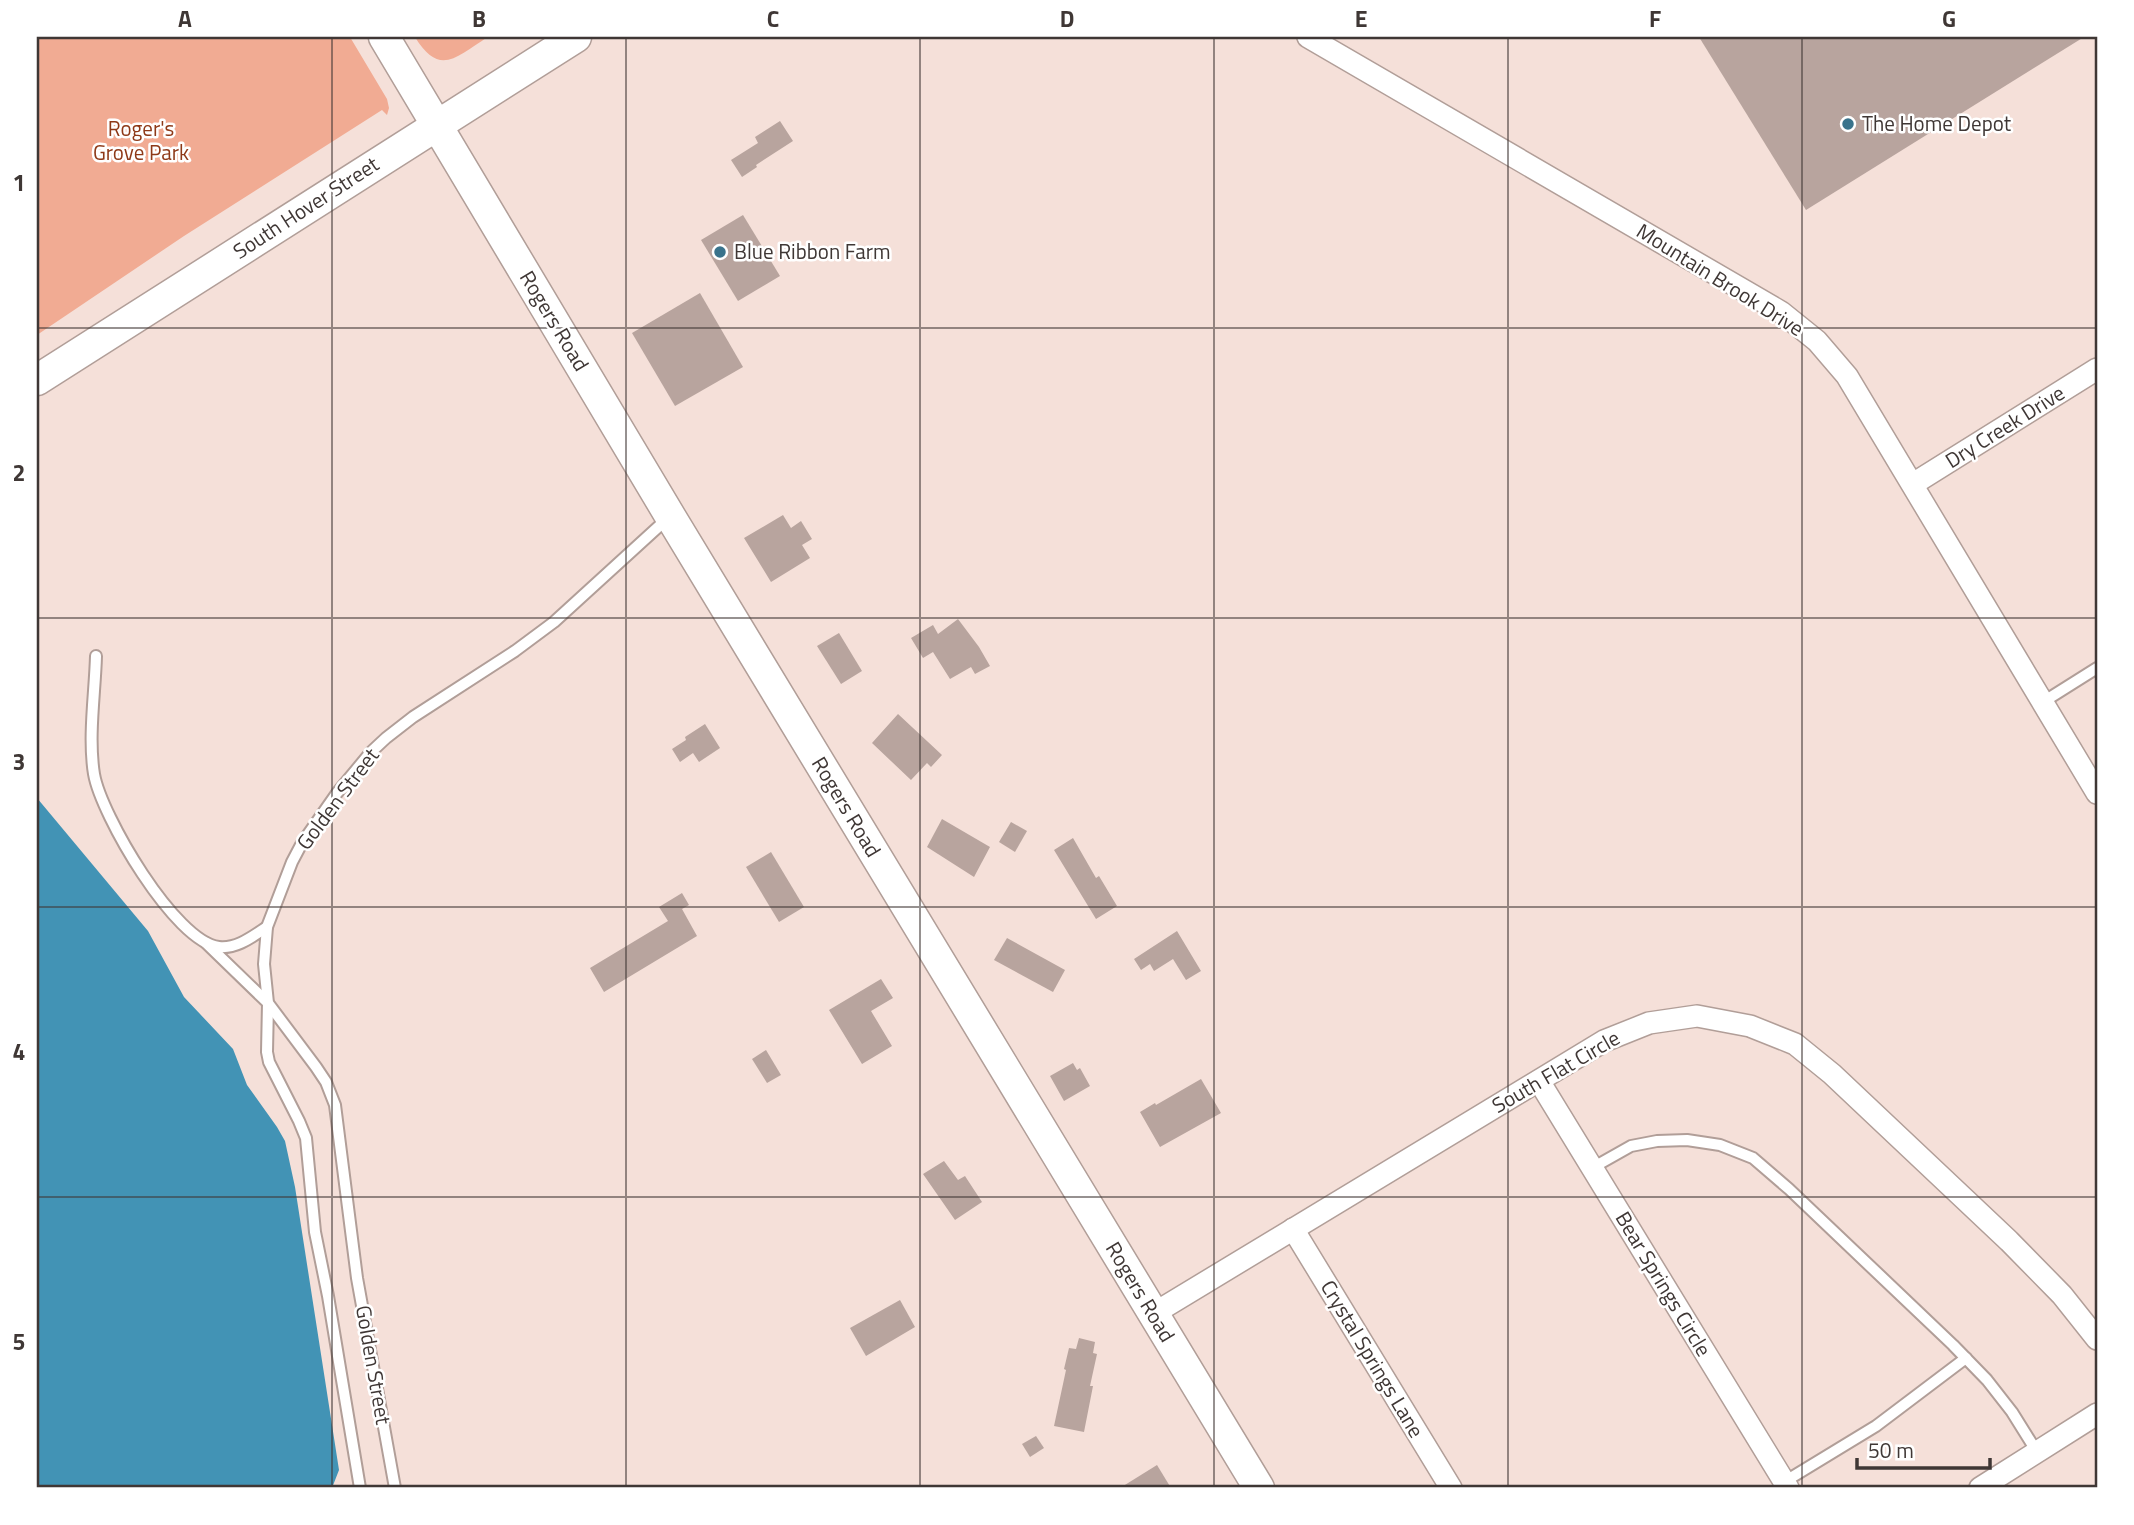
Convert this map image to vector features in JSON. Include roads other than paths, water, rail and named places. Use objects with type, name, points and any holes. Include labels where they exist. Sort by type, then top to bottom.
[{"type":"street","name":"Rogers Road","points":[[384,37],[670,516],[1259,1488]]},
{"type":"street","name":"South Hover Street","points":[[37,380],[576,37]]},
{"type":"street","name":"Mountain Brook Drive","points":[[1308,37],[1781,312],[1817,341],[1847,376],[2097,793]]},
{"type":"street","name":"Dry Creek Drive","points":[[1913,484],[2097,369]]},
{"type":"street","name":"South Flat Circle","points":[[1153,1314],[1604,1041],[1649,1023],[1697,1016],[1750,1026],[1795,1044],[1832,1074],[2009,1241],[2062,1295],[2097,1339]]},
{"type":"street","name":"Bear Springs Circle","points":[[1539,1081],[1786,1485]]},
{"type":"street","name":"Crystal Springs Lane","points":[[1293,1229],[1451,1488]]},
{"type":"street","points":[[1980,1488],[2097,1414]]},
{"type":"lane","name":"Golden Street","points":[[395,1488],[358,1278],[335,1105],[326,1082],[268,1003],[264,964],[267,927],[302,843],[337,793],[371,752],[406,722],[515,651],[554,622],[670,516]]},
{"type":"lane","points":[[96,656],[92,760],[102,800],[127,850],[182,924],[206,943],[268,1003],[269,1062],[306,1138],[315,1232],[360,1488]]},
{"type":"lane","points":[[2043,702],[2097,668]]},
{"type":"lane","points":[[206,943],[219,947],[231,946],[245,941],[267,927]]},
{"type":"lane","points":[[1592,1168],[1630,1146],[1657,1141],[1687,1140],[1720,1145],[1753,1158],[1966,1358],[2012,1412],[2038,1452]]},
{"type":"lane","points":[[1786,1485],[1876,1426],[1966,1358]]},
{"type":"water","points":[[37,798],[148,931],[184,997],[233,1049],[247,1085],[285,1141],[295,1187],[339,1470],[332,1488],[37,1488]]},
{"type":"place","name":"The Home Depot","points":[[1848,124]]},
{"type":"place","name":"Blue Ribbon Farm","points":[[720,252]]},
{"type":"park label","name":"Roger's Grove Park","points":[[141,141]]}]
